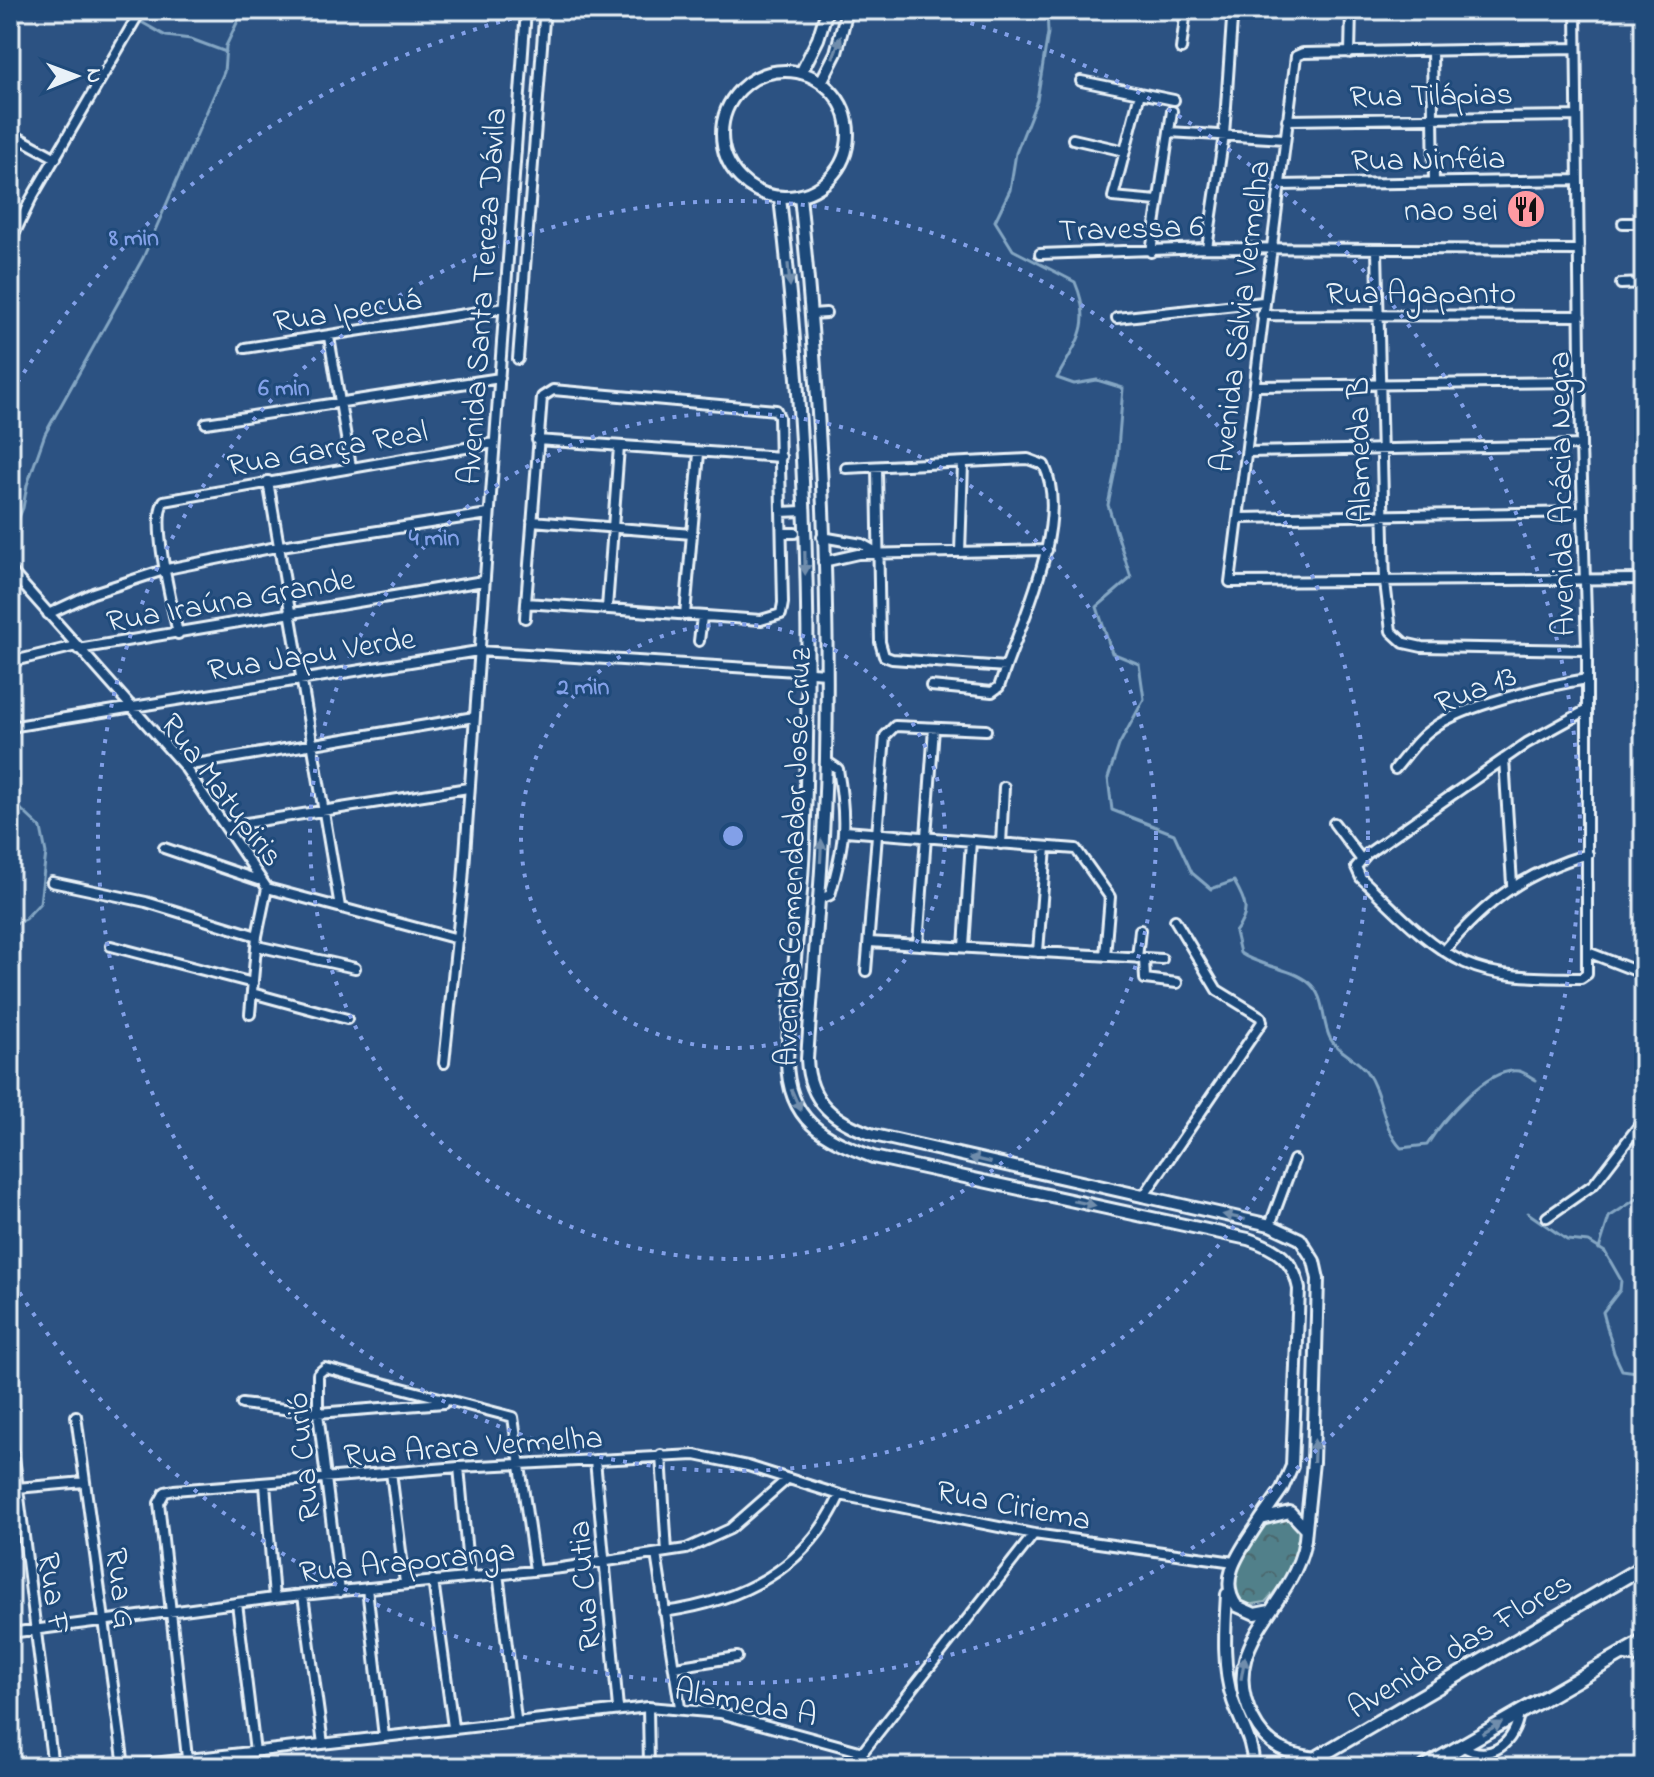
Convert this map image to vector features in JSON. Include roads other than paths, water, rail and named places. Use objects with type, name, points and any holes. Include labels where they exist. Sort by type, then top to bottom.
[{"type":"main road","name":"Avenida das Flores","points":[[1301,1767],[1644,1566]]},
{"type":"main road","points":[[1425,1767],[1644,1641]]},
{"type":"street","points":[[10,243],[141,10]]},
{"type":"street","name":"Avenida Santa Tereza Dávila","points":[[444,1063],[458,939],[526,10]]},
{"type":"street","points":[[801,73],[818,39],[827,10]]},
{"type":"street","points":[[821,82],[836,53],[847,10]]},
{"type":"street","points":[[1181,49],[1186,10]]},
{"type":"street","points":[[1207,248],[1224,135],[1232,20],[1236,10]]},
{"type":"street","points":[[1351,10],[1350,53],[1576,48]]},
{"type":"street","name":"Avenida Acácia Negra","points":[[1444,951],[1466,964],[1501,973],[1586,976],[1590,953],[1576,10]]},
{"type":"street","points":[[1642,10],[1644,42]]},
{"type":"street","points":[[518,359],[544,20]]},
{"type":"street","points":[[1432,51],[1434,182]]},
{"type":"street","name":"Avenida Sálvia Vermelha","points":[[1350,53],[1303,53],[1296,56],[1230,582],[1385,582]]},
{"type":"street","points":[[772,72],[801,73],[821,82],[844,110],[847,146],[831,178],[800,196],[780,198],[753,190],[733,170],[723,144],[723,124],[733,98],[754,79],[772,72]]},
{"type":"street","points":[[1081,81],[1174,100]]},
{"type":"street","points":[[1140,93],[1113,197],[1157,201]]},
{"type":"street","points":[[1151,252],[1172,111]]},
{"type":"street","name":"Rua Tilápias","points":[[1287,120],[1576,116]]},
{"type":"street","points":[[1169,132],[1284,139]]},
{"type":"street","points":[[10,133],[56,158]]},
{"type":"street","points":[[1073,139],[1125,151]]},
{"type":"street","name":"Rua Ninféia","points":[[1279,185],[1578,180]]},
{"type":"street","name":"Avenida Comendador José Cruz","points":[[800,196],[816,300],[812,314],[827,673],[826,761],[807,1059],[809,1083],[822,1106],[837,1119],[874,1135],[1270,1225],[1300,1239],[1314,1261],[1318,1279],[1314,1453],[1300,1564],[1289,1586],[1270,1611]]},
{"type":"street","name":"Avenida Comendador José Cruz","points":[[780,198],[803,511],[806,671],[804,847],[787,1078],[799,1109],[826,1138],[873,1157],[1248,1239],[1278,1251],[1297,1274],[1299,1289],[1293,1457],[1282,1489],[1234,1562],[1228,1588]]},
{"type":"street","points":[[1623,223],[1644,223]]},
{"type":"street","name":"Travessa 6","points":[[1040,254],[1207,248],[1578,250]]},
{"type":"street","name":"Alameda B","points":[[1377,250],[1382,515],[1389,626],[1404,643],[1422,647],[1587,650]]},
{"type":"street","points":[[1621,284],[1644,283]]},
{"type":"street","points":[[1117,318],[1263,302]]},
{"type":"street","name":"Rua Ipecuá","points":[[245,348],[504,308]]},
{"type":"street","points":[[812,314],[826,313]]},
{"type":"street","name":"Rua Agapanto","points":[[1262,315],[1580,316]]},
{"type":"street","points":[[329,337],[351,467]]},
{"type":"street","points":[[206,423],[500,378]]},
{"type":"street","points":[[1256,386],[1580,382]]},
{"type":"street","points":[[525,618],[526,603],[532,521],[537,440],[542,397],[553,390],[772,409],[779,417],[781,614],[768,620],[526,603]]},
{"type":"street","points":[[537,440],[781,457]]},
{"type":"street","name":"Rua Garça Real","points":[[167,569],[160,507],[169,500],[494,443]]},
{"type":"street","points":[[1248,452],[1581,445]]},
{"type":"street","points":[[607,608],[619,447]]},
{"type":"street","points":[[685,615],[699,453]]},
{"type":"street","points":[[846,468],[1028,459],[1039,462],[1046,471],[1049,490],[1047,550],[996,690],[931,686]]},
{"type":"street","points":[[960,552],[963,464]]},
{"type":"street","points":[[877,468],[880,642],[884,656],[1006,667]]},
{"type":"street","points":[[268,481],[340,907]]},
{"type":"street","points":[[781,512],[803,511]]},
{"type":"street","points":[[1239,518],[1583,512]]},
{"type":"street","points":[[48,614],[105,589],[167,569],[281,546],[488,514]]},
{"type":"street","points":[[532,521],[692,534]]},
{"type":"street","points":[[782,533],[795,533]]},
{"type":"street","points":[[822,537],[862,544],[878,553]]},
{"type":"street","points":[[823,562],[853,554],[1047,550]]},
{"type":"street","points":[[167,569],[178,634]]},
{"type":"street","name":"Rua Matupiris","points":[[10,570],[184,766],[267,888],[458,939]]},
{"type":"street","points":[[1385,582],[1644,579]]},
{"type":"street","name":"Rua Iraúna Grande","points":[[10,662],[77,648],[178,634],[483,581]]},
{"type":"street","points":[[699,641],[702,617]]},
{"type":"street","name":"Rua Japu Verde","points":[[10,727],[478,651],[827,673]]},
{"type":"street","name":"Rua 13","points":[[1395,769],[1428,732],[1445,721],[1540,690],[1587,679]]},
{"type":"street","points":[[1587,710],[1504,759],[1361,859],[1357,871],[1444,951],[1485,906],[1512,884],[1588,854]]},
{"type":"street","points":[[184,766],[474,717]]},
{"type":"street","points":[[866,971],[885,736],[895,726],[986,730]]},
{"type":"street","points":[[918,945],[934,728]]},
{"type":"street","points":[[1504,759],[1512,884]]},
{"type":"street","points":[[818,900],[830,895],[845,831],[838,769],[826,761]]},
{"type":"street","points":[[1001,844],[1004,787]]},
{"type":"street","points":[[227,826],[468,788]]},
{"type":"street","points":[[1334,823],[1361,859]]},
{"type":"street","points":[[845,831],[1076,849],[1110,897],[1105,956]]},
{"type":"street","points":[[964,947],[971,841]]},
{"type":"street","points":[[1038,952],[1046,847]]},
{"type":"street","points":[[164,848],[259,880]]},
{"type":"street","points":[[52,882],[146,902],[257,941],[355,968]]},
{"type":"street","points":[[250,1014],[257,941],[267,888]]},
{"type":"street","points":[[1143,1197],[1262,1022],[1261,1017],[1217,990],[1175,920]]},
{"type":"street","points":[[1140,930],[1145,979],[1177,983]]},
{"type":"street","points":[[869,942],[1162,959]]},
{"type":"street","points":[[111,946],[347,1019]]},
{"type":"street","points":[[1590,953],[1644,974]]},
{"type":"street","points":[[1547,1217],[1594,1184],[1644,1119]]},
{"type":"street","points":[[1270,1225],[1294,1160]]},
{"type":"street","name":"Rua Curió","points":[[340,1592],[318,1413],[318,1374],[325,1368],[453,1402]]},
{"type":"street","points":[[242,1404],[318,1413],[453,1402],[506,1414],[515,1421],[535,1570]]},
{"type":"street","name":"Rua G","points":[[76,1416],[121,1767]]},
{"type":"street","name":"Rua F","points":[[10,1425],[53,1767]]},
{"type":"street","points":[[661,1455],[667,1552]]},
{"type":"street","name":"Rua Arara Vermelha","points":[[170,1612],[161,1496],[174,1490],[459,1467],[661,1455],[713,1457],[786,1480]]},
{"type":"street","name":"Rua Cutia","points":[[595,1460],[618,1708]]},
{"type":"street","points":[[459,1467],[469,1576]]},
{"type":"street","points":[[391,1472],[405,1583]]},
{"type":"street","name":"Rua Ciriema","points":[[786,1480],[840,1495],[1034,1534],[1234,1562]]},
{"type":"street","name":"Rua Araporanga","points":[[10,1633],[274,1598],[604,1562],[667,1552],[718,1537],[786,1480]]},
{"type":"street","points":[[17,1488],[84,1482]]},
{"type":"street","points":[[265,1484],[274,1598]]},
{"type":"street","points":[[664,1612],[725,1600],[780,1572],[820,1530],[840,1495]]},
{"type":"street","points":[[1261,1519],[1290,1512],[1306,1529]]},
{"type":"street","points":[[851,1767],[1034,1534]]},
{"type":"street","points":[[656,1554],[680,1707]]},
{"type":"street","points":[[498,1573],[516,1719]]},
{"type":"street","points":[[433,1580],[453,1727]]},
{"type":"street","points":[[367,1588],[384,1737]]},
{"type":"street","points":[[1228,1588],[1232,1600],[1242,1609],[1255,1614],[1270,1611]]},
{"type":"street","points":[[1228,1588],[1225,1629],[1230,1689],[1252,1745],[1253,1767]]},
{"type":"street","points":[[303,1595],[323,1744]]},
{"type":"street","points":[[237,1603],[255,1752]]},
{"type":"street","points":[[1270,1611],[1246,1651],[1241,1674],[1243,1696],[1254,1722],[1269,1742],[1285,1752],[1317,1758]]},
{"type":"street","points":[[170,1612],[187,1758]]},
{"type":"street","points":[[1620,1655],[1644,1659]]},
{"type":"street","points":[[675,1667],[737,1657]]},
{"type":"street","points":[[648,1707],[649,1767]]},
{"type":"street","name":"Alameda A","points":[[121,1767],[516,1719],[648,1707],[680,1707],[761,1722],[863,1752]]},
{"type":"street","points":[[1462,1746],[1479,1753],[1501,1747],[1515,1733],[1519,1713]]},
{"type":"waterway","points":[[120,10],[166,36],[191,39],[226,52]]},
{"type":"waterway","points":[[10,538],[23,508],[27,485],[45,434],[143,258],[224,72],[226,46],[243,10]]},
{"type":"waterway","points":[[1047,10],[1048,33],[1037,100],[1016,153],[1010,190],[995,221],[1013,250],[1075,282],[1083,310],[1081,332],[1057,378],[1074,384],[1097,380],[1123,388],[1117,461],[1108,505],[1131,578],[1097,607],[1112,653],[1139,664],[1144,699],[1119,745],[1108,778],[1112,810],[1174,834],[1192,873],[1211,889],[1234,881],[1245,907],[1243,919],[1235,932],[1240,953],[1292,973],[1314,988],[1330,1038],[1372,1080],[1390,1131],[1401,1148],[1427,1145],[1454,1110],[1493,1077],[1519,1071],[1536,1080]]},
{"type":"waterway","points":[[10,799],[41,828],[46,853],[40,903],[25,919],[10,926]]},
{"type":"waterway","points":[[1599,1249],[1609,1217],[1644,1194]]},
{"type":"waterway","points":[[1528,1213],[1567,1240],[1589,1242],[1605,1252],[1621,1280],[1620,1290],[1603,1312],[1614,1353],[1622,1370],[1644,1373]]},
{"type":"place","name":"nao sei","points":[[1526,209]]}]
